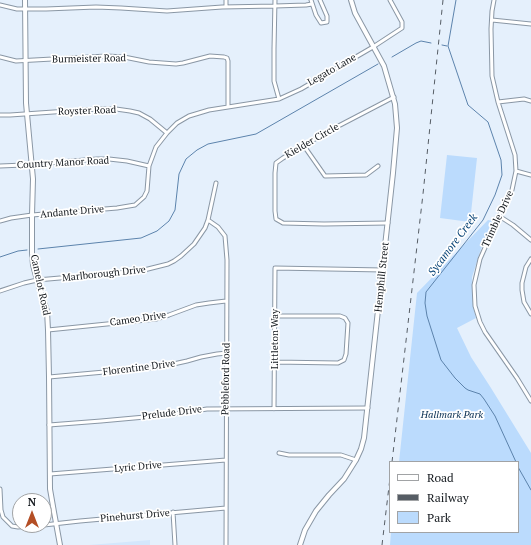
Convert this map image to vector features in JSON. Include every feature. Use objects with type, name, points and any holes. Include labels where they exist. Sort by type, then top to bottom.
[{"type":"street","name":"Camelot Road","points":[[25,0],[27,114],[33,179],[32,252],[33,265],[46,310],[48,330],[50,490],[60,545]]},
{"type":"street","points":[[226,0],[226,6]]},
{"type":"street","points":[[275,0],[274,81],[280,99]]},
{"type":"street","points":[[0,5],[25,10],[96,7],[167,11],[226,6],[306,6],[311,2],[321,23],[327,22],[327,16],[320,0]]},
{"type":"street","name":"Hemphill Street","points":[[300,545],[316,511],[344,479],[356,460],[364,438],[397,128],[396,104],[384,66],[355,13],[351,0]]},
{"type":"street","name":"Legato Lane","points":[[143,199],[147,191],[149,166],[156,147],[177,123],[188,116],[209,110],[280,99],[301,89],[373,47],[402,28],[402,22],[390,0]]},
{"type":"street","name":"Trimble Drive","points":[[494,0],[492,20],[492,76],[498,102],[515,155],[516,171],[512,190],[480,259],[474,285],[475,306],[485,332],[531,401]]},
{"type":"street","points":[[492,20],[531,24]]},
{"type":"street","name":"Burmeister Road","points":[[0,57],[16,61],[25,61],[107,56],[124,57],[155,63],[176,64],[210,56],[224,57],[227,58],[228,61],[228,107]]},
{"type":"street","name":"Kielder Circle","points":[[388,223],[283,223],[276,219],[275,173],[276,163],[361,114],[394,97]]},
{"type":"street","points":[[498,102],[524,99],[531,101]]},
{"type":"street","name":"Royster Road","points":[[0,115],[97,108],[116,109],[139,113],[150,119],[167,133]]},
{"type":"street","points":[[304,146],[324,176],[366,175],[378,166]]},
{"type":"street","name":"Country Manor Road","points":[[0,166],[109,159],[149,166]]},
{"type":"street","points":[[516,171],[531,175]]},
{"type":"street","name":"Marlborough Drive","points":[[0,291],[24,282],[140,271],[168,264],[181,256],[194,244],[205,228],[216,182]]},
{"type":"street","name":"Andante Drive","points":[[0,221],[32,215],[131,206],[143,199]]},
{"type":"street","points":[[499,216],[531,240]]},
{"type":"street","name":"Pebbleford Road","points":[[208,220],[218,227],[225,238],[227,273],[226,545]]},
{"type":"street","points":[[531,258],[526,267],[522,283],[524,302],[531,314]]},
{"type":"street","name":"Littleton Way","points":[[274,409],[275,268],[383,270]]},
{"type":"street","name":"Cameo Drive","points":[[48,330],[156,319],[196,305],[226,302]]},
{"type":"street","points":[[275,316],[340,316],[345,318],[348,323],[348,339],[344,360],[338,363],[275,362]]},
{"type":"street","name":"Florentine Drive","points":[[49,377],[160,367],[201,357],[227,353]]},
{"type":"street","name":"Prelude Drive","points":[[49,424],[167,415],[207,409],[368,408]]},
{"type":"street","points":[[279,453],[289,455],[341,455],[356,460]]},
{"type":"street","name":"Lyric Drive","points":[[50,474],[226,460]]},
{"type":"street","name":"Pinehurst Drive","points":[[0,489],[1,510],[3,517],[12,526]]},
{"type":"street","name":"Pinehurst Drive","points":[[52,524],[226,508]]},
{"type":"street","points":[[174,512],[175,545]]},
{"type":"shaded area","points":[[150,540],[150,545],[89,545],[126,542]]},
{"type":"green space","points":[[447,155],[477,158],[470,222],[440,218]]},
{"type":"green space","name":"Hallmark Park","points":[[488,220],[494,221],[481,249],[472,277],[473,307],[476,318],[457,328],[471,357],[531,453],[531,545],[390,545],[391,533],[519,533],[519,461],[399,461],[417,293]]},
{"type":"waterway","name":"Sycamore Creek","points":[[456,0],[448,46],[468,105],[488,122],[501,160],[502,175],[495,195],[483,220],[426,292],[425,303],[427,316],[441,360],[465,388],[480,394],[484,399],[495,416],[516,461]]},
{"type":"waterway","points":[[392,57],[421,41],[431,43]]},
{"type":"waterway","name":"Sycamore Creek","points":[[442,45],[447,46]]},
{"type":"waterway","points":[[38,249],[141,238],[157,231],[169,221],[175,210],[179,174],[186,159],[197,150],[208,144],[256,134],[378,64]]},
{"type":"waterway","points":[[0,257],[18,251],[27,250]]},
{"type":"waterway","name":"Sycamore Creek","points":[[519,469],[531,490]]},
{"type":"railway","points":[[392,461],[423,194],[443,0]]},
{"type":"railway","points":[[382,545],[389,486]]}]
